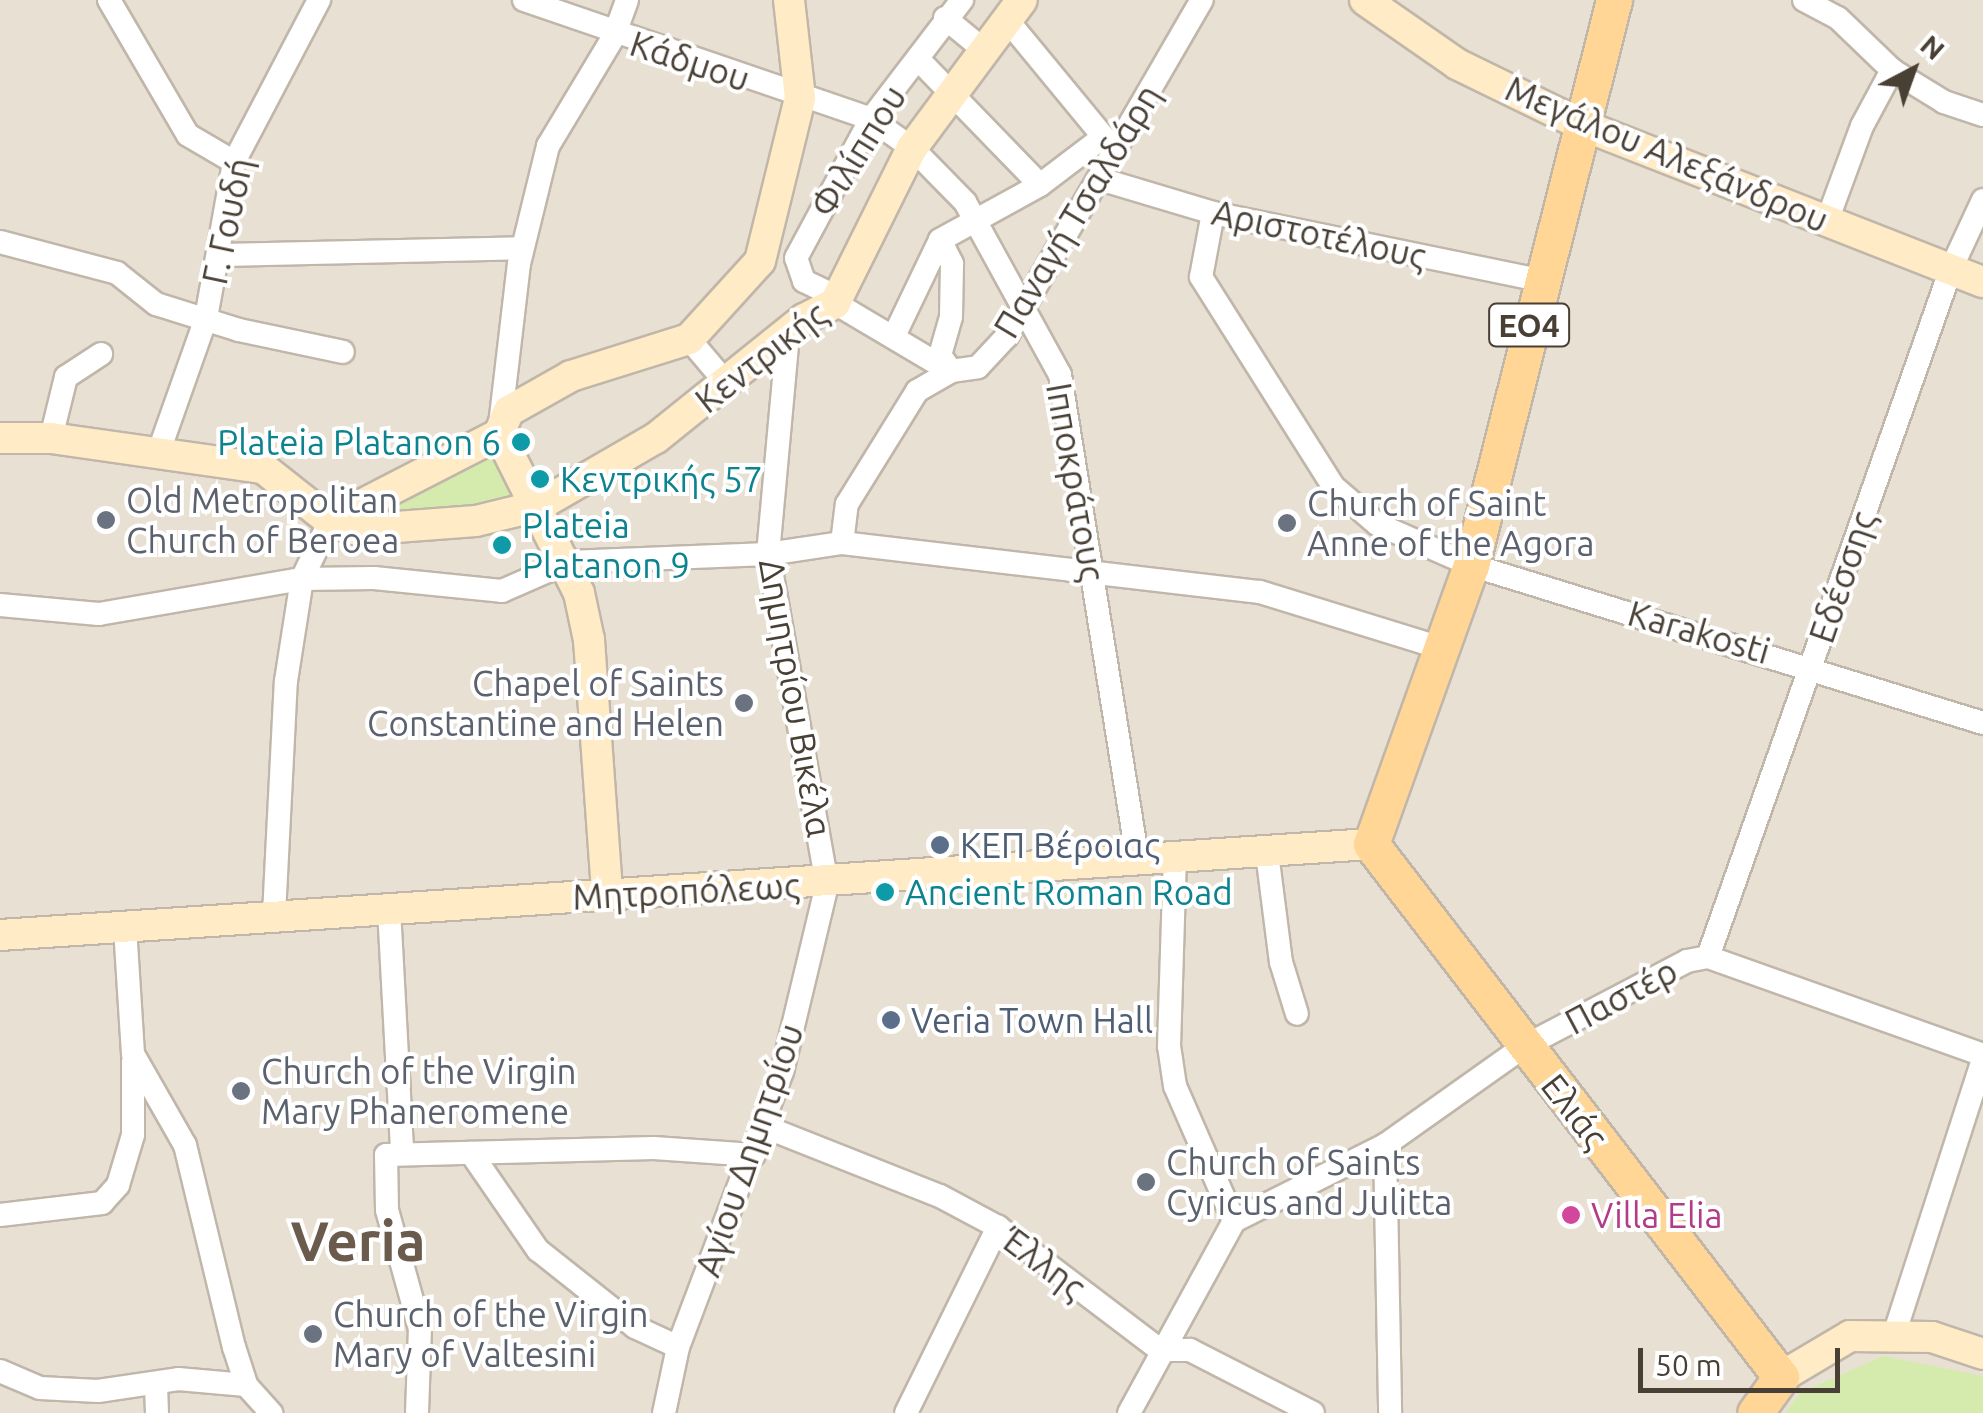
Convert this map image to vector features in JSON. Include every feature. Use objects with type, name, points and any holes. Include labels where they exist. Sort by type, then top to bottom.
[{"type":"main road","name":"ΕΟ4","points":[[1371,844],[1444,649],[1471,564],[1614,0]]},
{"type":"main road","name":"Ελιάς","points":[[1371,844],[1781,1377]]},
{"type":"main road","points":[[1755,1413],[1781,1377]]},
{"type":"street","points":[[109,0],[188,135],[234,162]]},
{"type":"street","name":"Γ. Γουδή","points":[[159,451],[206,318],[222,255],[234,162],[319,0]]},
{"type":"street","name":"Κάδμου","points":[[524,0],[614,36],[800,98]]},
{"type":"street","points":[[607,894],[589,640],[568,562],[499,434],[522,248],[548,146],[614,36],[627,0]]},
{"type":"street","points":[[274,915],[277,783],[302,579],[330,521],[499,434],[510,411],[572,376],[689,340],[745,279],[769,240],[800,98],[789,0]]},
{"type":"street","name":"Φιλίππου","points":[[951,372],[804,281],[796,258],[871,119],[962,0]]},
{"type":"street","name":"Παναγή Τσαλδάρη","points":[[842,543],[847,504],[891,427],[916,391],[951,372],[978,367],[1025,306],[1100,180],[1109,143],[1202,0]]},
{"type":"street","name":"Μεγάλου Αλεξάνδρου","points":[[1365,0],[1457,64],[1582,125],[1983,282]]},
{"type":"street","points":[[1804,0],[1841,9],[1892,70],[1944,102],[1983,115]]},
{"type":"street","points":[[894,336],[940,240],[1109,143],[1015,11]]},
{"type":"street","name":"Κεντρικής","points":[[330,521],[357,530],[394,530],[476,521],[538,506],[656,438],[788,333],[836,300],[912,148],[949,91],[1015,11]]},
{"type":"street","points":[[945,18],[984,50]]},
{"type":"street","points":[[918,59],[1040,184]]},
{"type":"street","points":[[1827,221],[1862,126],[1892,70]]},
{"type":"street","name":"Ιπποκράτους","points":[[800,98],[871,119],[912,148],[976,219],[1060,375],[1138,862]]},
{"type":"street","name":"Αριστοτέλους","points":[[1100,180],[1213,213],[1540,280]]},
{"type":"street","name":"Εδέσσης","points":[[1708,958],[1950,269],[1983,200]]},
{"type":"street","name":"Karakosti","points":[[1213,213],[1201,277],[1334,487],[1377,524],[1471,564],[1811,665],[1983,723]]},
{"type":"street","points":[[940,240],[952,264],[951,317],[940,355],[951,372]]},
{"type":"street","points":[[0,242],[116,273],[156,304],[343,352]]},
{"type":"street","points":[[222,255],[522,248]]},
{"type":"street","name":"Δημητρίου Βικέλα","points":[[788,333],[768,554],[827,884]]},
{"type":"street","points":[[689,340],[726,384]]},
{"type":"street","points":[[51,438],[66,377],[101,354]]},
{"type":"street","points":[[0,438],[51,438],[262,468],[330,521]]},
{"type":"street","points":[[0,605],[99,614],[302,579],[374,578],[502,591],[568,562],[768,554],[842,543],[1091,569],[1260,592],[1444,649]]},
{"type":"street","name":"Μητροπόλεως","points":[[0,935],[607,894],[827,884],[1371,844]]},
{"type":"street","points":[[1268,853],[1281,962],[1297,1014]]},
{"type":"street","points":[[1128,1413],[1234,1221],[1175,1086],[1168,1046],[1175,859]]},
{"type":"street","name":"Αγίου Δημητρίου","points":[[664,1413],[678,1347],[763,1126],[827,884]]},
{"type":"street","points":[[389,910],[402,1151]]},
{"type":"street","points":[[0,1215],[102,1202],[118,1185],[133,1134],[133,1054],[125,927]]},
{"type":"street","name":"Παστέρ","points":[[1234,1221],[1385,1145],[1525,1046],[1687,961],[1708,958],[1983,1057]]},
{"type":"street","points":[[133,1054],[185,1145],[246,1385],[271,1413]]},
{"type":"street","points":[[1895,1332],[1983,1057]]},
{"type":"street","name":"Έλλης","points":[[763,1126],[882,1169],[998,1227],[1160,1350],[1190,1350],[1313,1413]]},
{"type":"street","points":[[1385,1145],[1390,1413]]},
{"type":"street","points":[[417,1413],[420,1329],[387,1210],[386,1155],[402,1151],[654,1148],[754,1154]]},
{"type":"street","points":[[472,1153],[538,1250],[635,1328],[678,1347]]},
{"type":"street","points":[[907,1412],[998,1227]]},
{"type":"street","points":[[1781,1377],[1850,1336],[1895,1332],[1983,1354]]},
{"type":"street","points":[[0,1371],[40,1388],[156,1386],[178,1379],[246,1385]]},
{"type":"street","points":[[156,1386],[157,1413]]},
{"type":"shaded area","points":[[0,0],[1983,0],[1983,1413],[0,1413]]},
{"type":"green space","points":[[497,438],[533,503],[370,517]]},
{"type":"green space","points":[[1883,1356],[1983,1376],[1983,1413],[1785,1413],[1800,1393]]},
{"type":"place","name":"Plateia Platanon 6","points":[[521,442]]},
{"type":"place","name":"Κεντρικής 57","points":[[540,479]]},
{"type":"place","name":"Old Metropolitan Church of Beroea","points":[[106,520]]},
{"type":"place","name":"Church of Saint Anne of the Agora","points":[[1287,523]]},
{"type":"place","name":"Plateia Platanon 9","points":[[502,545]]},
{"type":"place","name":"Chapel of Saints Constantine and Helen","points":[[744,703]]},
{"type":"place","name":"ΚΕΠ Βέροιας","points":[[940,845]]},
{"type":"place","name":"Ancient Roman Road","points":[[885,892]]},
{"type":"place","name":"Veria Town Hall","points":[[891,1020]]},
{"type":"place","name":"Church of the Virgin Mary Phaneromene","points":[[241,1091]]},
{"type":"place","name":"Church of Saints Cyricus and Julitta","points":[[1146,1182]]},
{"type":"place","name":"Villa Elia","points":[[1571,1215]]},
{"type":"place","name":"Church of the Virgin Mary of Valtesini","points":[[313,1334]]},
{"type":"district","name":"Veria","points":[[358,1241]]}]
